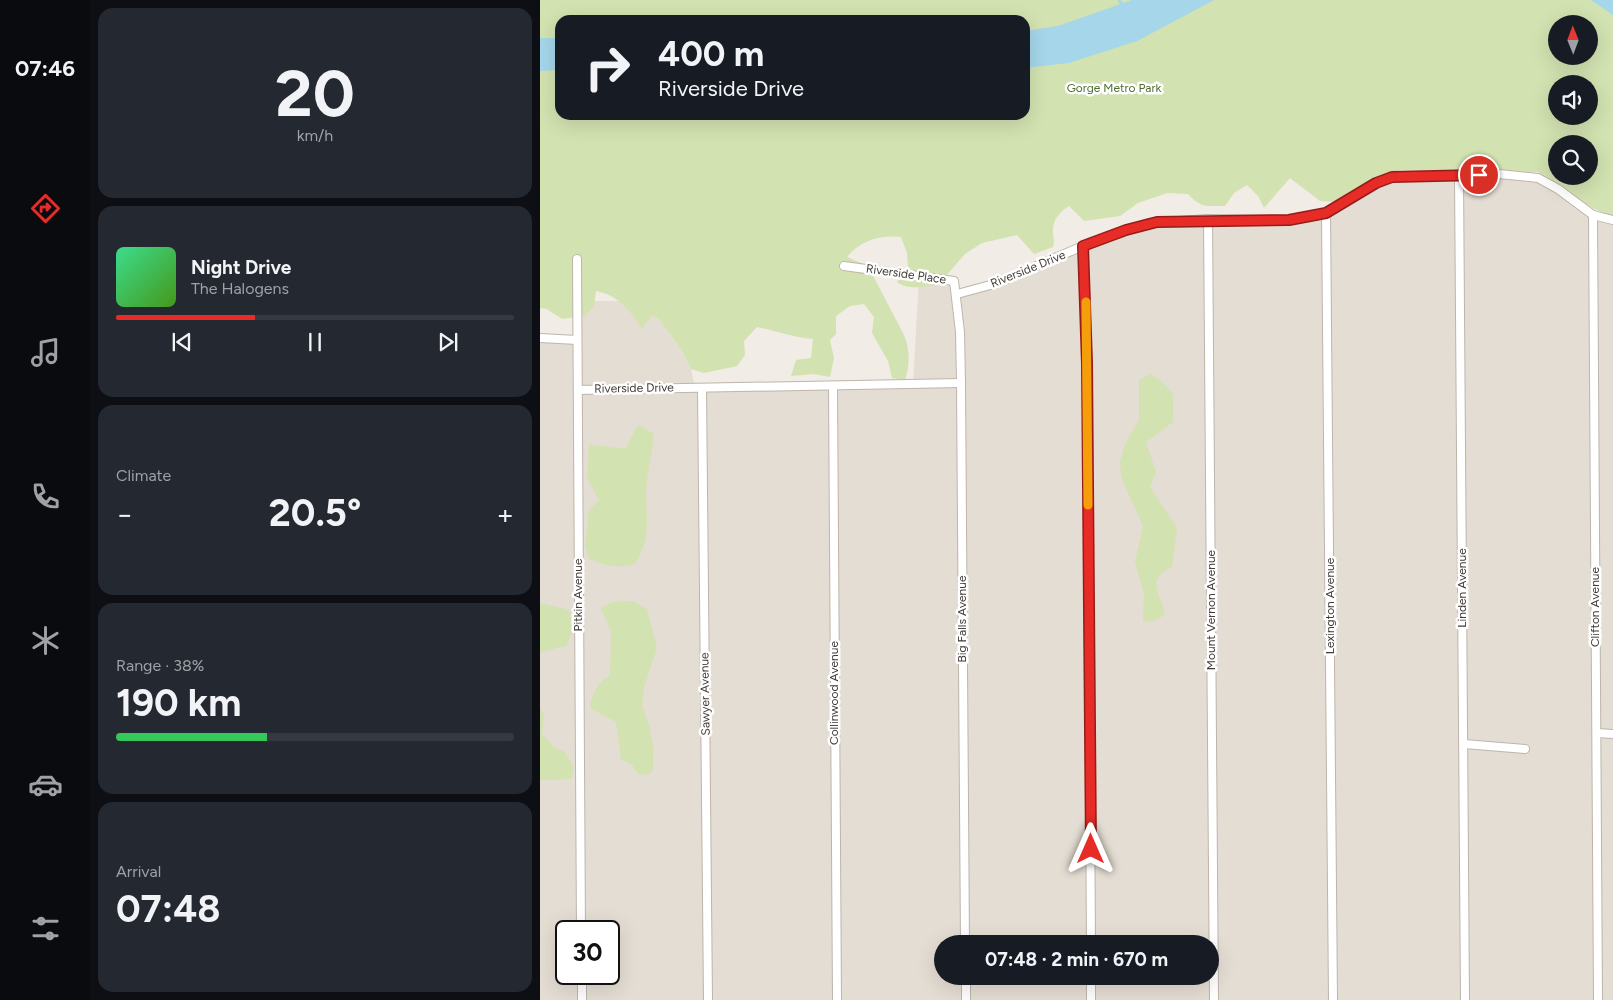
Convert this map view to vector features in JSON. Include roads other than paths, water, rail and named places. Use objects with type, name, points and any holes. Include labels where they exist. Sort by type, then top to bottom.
[{"type":"street","name":"Riverside Drive","points":[[957,294],[994,284],[1083,246],[1149,223],[1208,220],[1289,220],[1326,213],[1376,183],[1392,177],[1499,174],[1538,178],[1558,188],[1593,215],[1613,220]]},
{"type":"street","name":"Linden Avenue","points":[[1459,175],[1465,1000]]},
{"type":"street","name":"Lexington Avenue","points":[[1326,213],[1333,1000]]},
{"type":"street","name":"Clifton Avenue","points":[[1593,215],[1598,1000]]},
{"type":"street","name":"Mount Vernon Avenue","points":[[1208,220],[1214,1000]]},
{"type":"street","points":[[1083,246],[1087,363],[1091,935]]},
{"type":"street","name":"Pitkin Avenue","points":[[577,259],[581,920]]},
{"type":"street","name":"Riverside Place","points":[[844,266],[954,281],[957,294]]},
{"type":"street","name":"Big Falls Avenue","points":[[957,294],[960,383],[965,935]]},
{"type":"street","points":[[540,338],[577,340]]},
{"type":"street","name":"Riverside Drive","points":[[578,390],[960,383]]},
{"type":"street","name":"Collinwood Avenue","points":[[833,386],[837,1000]]},
{"type":"street","name":"Sawyer Avenue","points":[[702,388],[708,1000]]},
{"type":"street","points":[[1597,733],[1613,734]]},
{"type":"street","points":[[1464,744],[1525,748]]},
{"type":"street","points":[[582,985],[582,1000]]},
{"type":"street","points":[[966,985],[966,1000]]},
{"type":"street","points":[[1091,985],[1092,1000]]},
{"type":"water","points":[[1132,0],[1214,0],[1137,41],[1069,63],[1030,67],[1030,30],[1058,26]]},
{"type":"water","points":[[1591,0],[1613,0],[1613,15]]},
{"type":"water","points":[[540,38],[555,38],[555,70],[540,71]]},
{"type":"waterway","points":[[1119,0],[1122,4]]},
{"type":"park label","name":"Gorge Metro Park","points":[[1114,88]]}]
